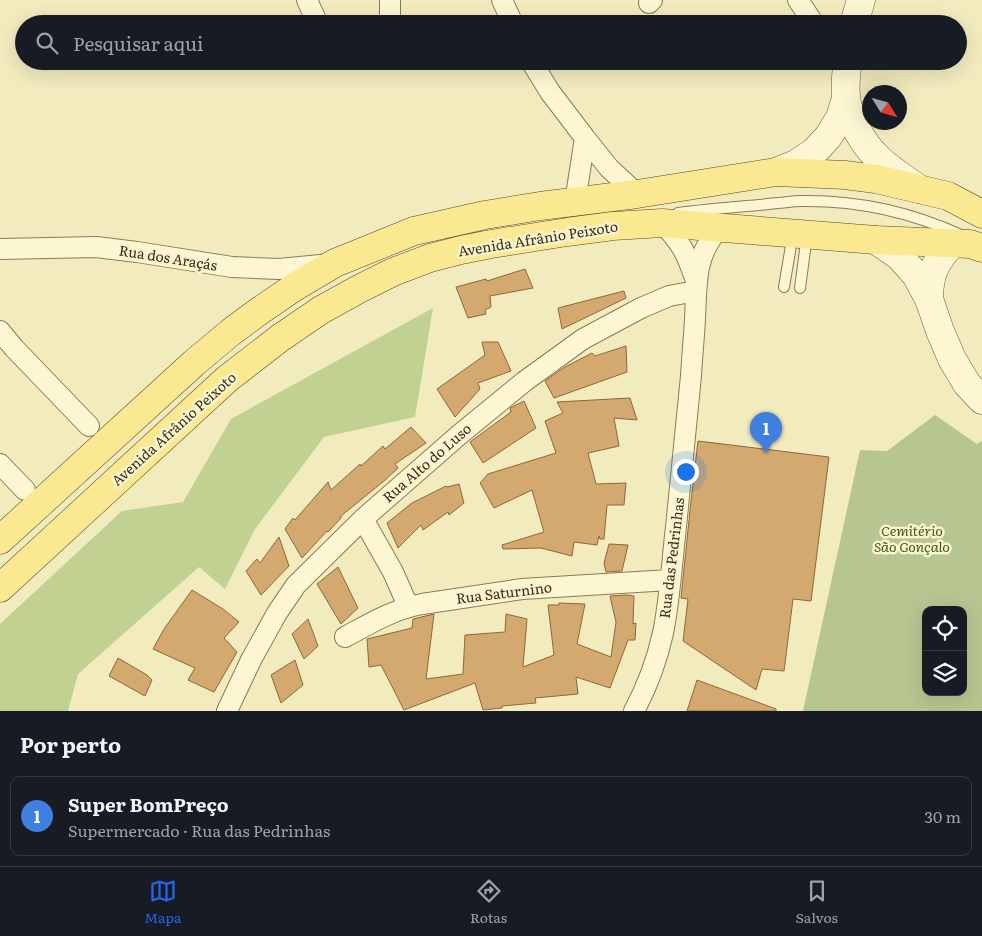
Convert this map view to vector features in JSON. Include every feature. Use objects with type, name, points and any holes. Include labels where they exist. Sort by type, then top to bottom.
[{"type":"main road","points":[[857,15],[861,0]]},
{"type":"main road","points":[[776,172],[796,164],[814,152],[828,136],[840,118],[845,73]]},
{"type":"main road","points":[[845,73],[852,120],[863,140],[877,158],[919,188]]},
{"type":"main road","points":[[0,540],[194,363],[231,332],[293,288],[336,263],[414,231],[485,215],[540,206],[637,194],[776,172],[845,175],[876,179],[948,196],[982,214]]},
{"type":"main road","name":"Avenida Afrânio Peixoto","points":[[0,588],[228,379],[280,338],[321,310],[359,289],[393,272],[430,258],[491,244],[613,226],[662,223],[876,240],[970,244],[982,247]]},
{"type":"main road","points":[[876,240],[899,256],[916,275],[929,299],[952,358],[967,384],[982,400]]},
{"type":"main road","points":[[929,299],[932,274],[937,263],[952,244]]},
{"type":"street","points":[[307,0],[314,15]]},
{"type":"street","points":[[390,0],[390,15]]},
{"type":"street","points":[[502,0],[509,15]]},
{"type":"street","points":[[798,0],[808,15]]},
{"type":"street","points":[[537,70],[550,92],[609,168],[637,194]]},
{"type":"street","points":[[575,202],[585,138]]},
{"type":"street","name":"Rua das Pedrinhas","points":[[662,223],[682,245],[690,263],[696,286]]},
{"type":"street","name":"Rua das Pedrinhas","points":[[634,711],[653,669],[663,633],[687,417],[699,264],[705,247],[720,227]]},
{"type":"street","name":"Rua dos Araçás","points":[[0,249],[96,247],[232,268],[279,269],[336,263]]},
{"type":"street","name":"Rua Alto do Luso","points":[[227,711],[251,660],[277,613],[296,585],[363,519],[459,435],[525,381],[583,339],[641,308],[696,286]]},
{"type":"street","points":[[0,331],[89,426]]},
{"type":"street","points":[[0,464],[25,490]]},
{"type":"street","points":[[363,519],[393,572],[408,606]]},
{"type":"street","name":"Rua Saturnino","points":[[344,637],[408,606],[522,589],[670,580]]},
{"type":"lane","points":[[613,226],[678,212],[801,201],[824,202],[850,204],[890,211],[944,228],[982,247]]},
{"type":"lane","points":[[784,287],[800,234]]},
{"type":"lane","points":[[800,234],[800,288]]},
{"type":"green space","points":[[433,308],[415,417],[324,437],[255,529],[225,589],[199,567],[78,674],[68,711],[0,711],[0,624],[122,511],[183,502],[231,419]]},
{"type":"green space","name":"Cemitério São Gonçalo","points":[[935,415],[977,444],[982,441],[982,711],[803,711],[860,450],[887,451]]},
{"type":"building","points":[[525,269],[533,288],[490,296],[491,307],[485,310],[486,314],[468,318],[456,287],[486,279],[487,281]]},
{"type":"building","points":[[624,291],[626,298],[562,329],[558,308]]},
{"type":"building","points":[[482,342],[498,342],[511,371],[478,383],[480,389],[455,417],[437,389],[485,355]]},
{"type":"building","points":[[626,346],[627,372],[554,398],[545,381],[565,367],[592,353],[595,356]]},
{"type":"building","points":[[630,398],[637,420],[614,418],[619,446],[588,453],[596,484],[626,483],[624,505],[607,505],[604,539],[600,539],[599,536],[597,545],[574,542],[572,556],[541,548],[503,549],[502,545],[544,532],[532,490],[494,508],[480,483],[488,474],[556,453],[545,421],[563,413],[557,402]]},
{"type":"building","points":[[524,401],[536,428],[483,463],[470,442],[511,412],[510,408]]},
{"type":"building","points":[[411,427],[426,443],[395,464],[398,468],[341,516],[302,558],[285,529],[293,518],[295,520],[328,482],[331,490],[360,464],[361,466],[383,446],[385,449]]},
{"type":"building","points":[[698,441],[829,457],[811,601],[793,599],[784,671],[762,669],[756,690],[683,641],[688,599],[681,598]]},
{"type":"building","points":[[459,484],[464,503],[449,515],[448,512],[423,530],[421,525],[398,548],[387,523],[412,503],[446,486]]},
{"type":"building","points":[[279,537],[289,566],[261,595],[246,571],[257,559],[260,563]]},
{"type":"building","points":[[609,544],[628,545],[622,571],[606,572],[604,563]]},
{"type":"building","points":[[338,567],[358,608],[341,624],[317,584]]},
{"type":"building","points":[[192,590],[223,609],[239,622],[224,638],[237,652],[214,692],[188,680],[195,668],[153,649],[164,629]]},
{"type":"building","points":[[610,596],[634,596],[633,624],[636,623],[635,640],[628,640],[610,688],[576,677],[578,694],[535,698],[536,703],[483,710],[475,683],[404,710],[381,665],[369,667],[367,639],[412,628],[413,619],[434,614],[426,679],[463,674],[465,635],[505,632],[506,614],[527,619],[523,667],[554,655],[548,605],[559,605],[559,603],[585,604],[577,644],[611,657],[616,622]]},
{"type":"building","points":[[308,619],[318,646],[304,659],[292,634]]},
{"type":"building","points":[[118,658],[152,680],[145,696],[109,676]]},
{"type":"building","points":[[295,660],[303,685],[281,703],[271,675]]},
{"type":"building","points":[[697,680],[776,709],[776,711],[687,711]]},
{"type":"place","name":"Super BomPreço","points":[[766,453]]}]
